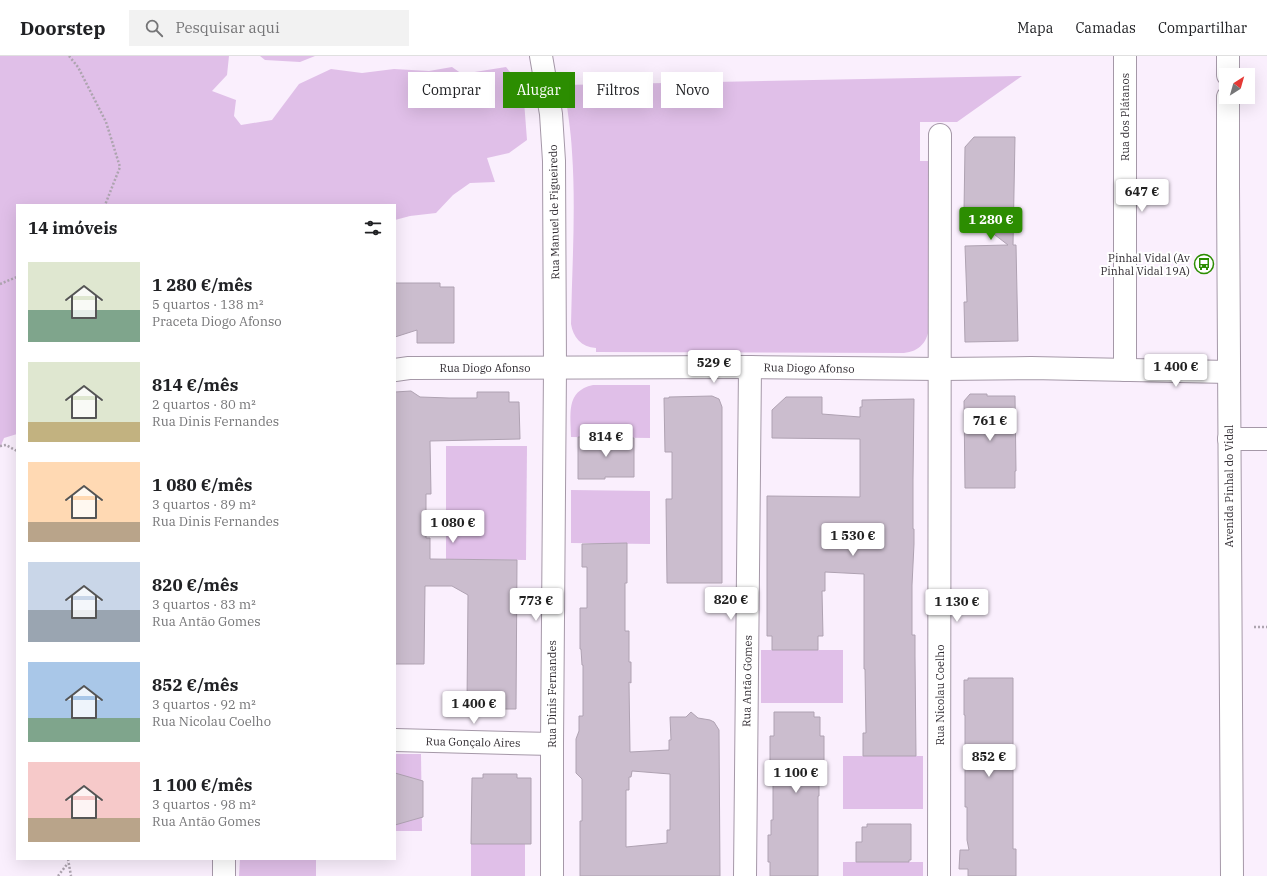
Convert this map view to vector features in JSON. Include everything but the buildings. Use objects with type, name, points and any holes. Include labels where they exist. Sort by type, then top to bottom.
[{"type":"street","name":"Rua Manuel de Figueiredo","points":[[541,56],[551,114],[553,142],[555,368]]},
{"type":"street","name":"Rua dos Plátanos","points":[[1125,56],[1125,370]]},
{"type":"street","points":[[1228,56],[1228,68]]},
{"type":"street","name":"Avenida Pinhal do Vidal","points":[[1228,104],[1228,372],[1232,876]]},
{"type":"street","name":"Rua Nicolau Coelho","points":[[939,876],[941,369],[940,135]]},
{"type":"street","name":"Rua Diogo Afonso","points":[[396,370],[409,368],[750,367],[941,369],[1031,368],[1228,372]]},
{"type":"street","name":"Rua Antão Gomes","points":[[745,876],[750,367]]},
{"type":"street","name":"Rua Dinis Fernandes","points":[[552,876],[555,368]]},
{"type":"street","points":[[1229,439],[1267,440]]},
{"type":"street","name":"Rua Gonçalo Aires","points":[[396,740],[552,744]]},
{"type":"street","points":[[224,860],[224,876]]},
{"type":"path","points":[[69,56],[78,67],[106,122],[120,167],[105,204]]},
{"type":"path","points":[[0,284],[16,277]]},
{"type":"path","points":[[0,446],[6,445],[16,450]]},
{"type":"path","points":[[58,876],[68,861]]},
{"type":"path","points":[[68,861],[70,876]]},
{"type":"shaded area","points":[[0,56],[229,56],[227,75],[212,91],[236,100],[234,116],[241,125],[272,120],[299,84],[331,69],[362,73],[394,69],[429,71],[452,67],[459,72],[408,72],[408,108],[495,108],[495,72],[475,72],[506,67],[510,72],[503,72],[503,108],[525,108],[527,140],[509,153],[487,158],[495,182],[470,183],[453,195],[436,213],[410,216],[396,220],[396,204],[16,204],[16,434],[4,438],[0,448]]},
{"type":"shaded area","points":[[260,56],[315,56],[300,62],[265,60]]},
{"type":"shaded area","points":[[1022,76],[957,122],[920,122],[920,161],[931,161],[929,328],[926,339],[916,349],[907,353],[596,352],[596,348],[586,346],[576,337],[571,324],[574,216],[571,135],[567,108],[575,108],[575,85],[583,85],[583,108],[653,108],[653,83],[661,83],[661,108],[723,108],[723,82]]},
{"type":"shaded area","points":[[593,385],[650,385],[650,438],[571,437],[571,412],[574,398],[584,388]]},
{"type":"shaded area","points":[[446,446],[527,446],[526,560],[446,559]]},
{"type":"shaded area","points":[[571,490],[650,491],[650,544],[571,543]]},
{"type":"shaded area","points":[[761,650],[843,650],[843,703],[761,703]]},
{"type":"shaded area","points":[[396,754],[421,754],[422,831],[396,831]]},
{"type":"shaded area","points":[[843,756],[923,756],[923,809],[843,809]]},
{"type":"shaded area","points":[[471,844],[525,844],[525,876],[471,876]]},
{"type":"shaded area","points":[[240,860],[316,860],[316,876],[239,876]]},
{"type":"shaded area","points":[[843,862],[923,862],[923,876],[843,876]]},
{"type":"place","name":"Pinhal Vidal (Av Pinhal Vidal 19A)","points":[[1204,264]]}]
